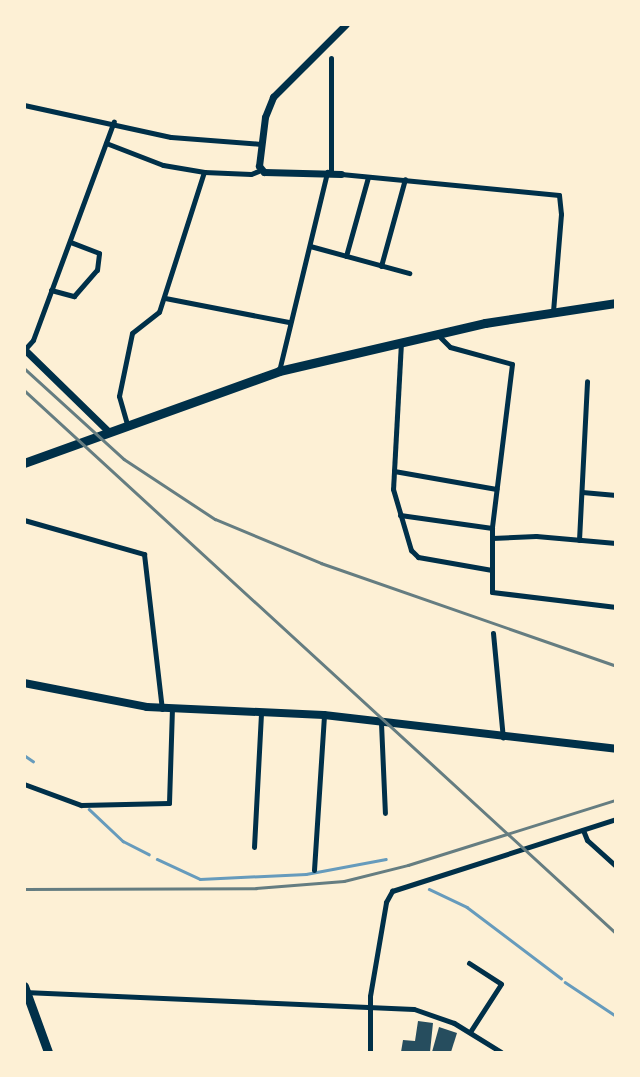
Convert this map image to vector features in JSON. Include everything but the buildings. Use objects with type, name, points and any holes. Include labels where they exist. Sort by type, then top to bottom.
[{"type":"main road","points":[[24,463],[279,371],[437,334],[615,303]]},
{"type":"main road","points":[[24,683],[162,709],[324,715],[503,740],[615,750]]},
{"type":"main road","points":[[25,990],[48,1052]]},
{"type":"street","points":[[261,170],[261,144],[273,97],[346,24]]},
{"type":"street","points":[[279,371],[289,322],[329,172],[331,58]]},
{"type":"street","points":[[24,105],[114,121],[183,139],[261,144]]},
{"type":"street","points":[[108,431],[25,349],[70,242],[114,121]]},
{"type":"street","points":[[106,143],[163,165],[204,172],[329,172],[559,195],[562,200],[553,312]]},
{"type":"street","points":[[127,424],[119,396],[132,333],[158,315],[204,172]]},
{"type":"street","points":[[346,256],[368,177]]},
{"type":"street","points":[[381,266],[405,179]]},
{"type":"street","points":[[51,290],[74,296],[97,270],[99,253],[70,242]]},
{"type":"street","points":[[310,246],[409,273]]},
{"type":"street","points":[[165,298],[289,322]]},
{"type":"street","points":[[437,334],[450,347],[512,364],[492,528],[492,592],[615,607]]},
{"type":"street","points":[[401,342],[393,489],[414,555],[492,570]]},
{"type":"street","points":[[579,540],[587,381]]},
{"type":"street","points":[[394,471],[496,489]]},
{"type":"street","points":[[582,492],[615,495]]},
{"type":"street","points":[[400,514],[492,528]]},
{"type":"street","points":[[24,520],[144,554],[162,709]]},
{"type":"street","points":[[492,538],[579,540],[615,544]]},
{"type":"street","points":[[493,634],[503,740]]},
{"type":"street","points":[[24,784],[61,794],[81,805],[169,803],[172,709]]},
{"type":"street","points":[[254,847],[261,712]]},
{"type":"street","points":[[314,870],[324,715]]},
{"type":"street","points":[[381,723],[385,813]]},
{"type":"street","points":[[370,1052],[371,1006],[386,902],[395,888],[615,820]]},
{"type":"street","points":[[583,830],[587,840],[615,866]]},
{"type":"street","points":[[469,963],[500,984],[470,1032]]},
{"type":"street","points":[[25,990],[371,1006],[431,1013],[470,1032],[501,1052]]},
{"type":"waterway","points":[[24,755],[33,761]]},
{"type":"waterway","points":[[89,809],[123,841],[149,854]]},
{"type":"waterway","points":[[157,859],[200,879],[306,874],[386,859]]},
{"type":"waterway","points":[[429,889],[467,907],[561,978]]},
{"type":"waterway","points":[[565,982],[616,1016]]},
{"type":"railway","points":[[24,368],[124,459],[215,519],[321,563],[616,666]]},
{"type":"railway","points":[[24,390],[616,933]]},
{"type":"railway","points":[[24,889],[256,888],[344,881],[408,865],[616,800]]}]
